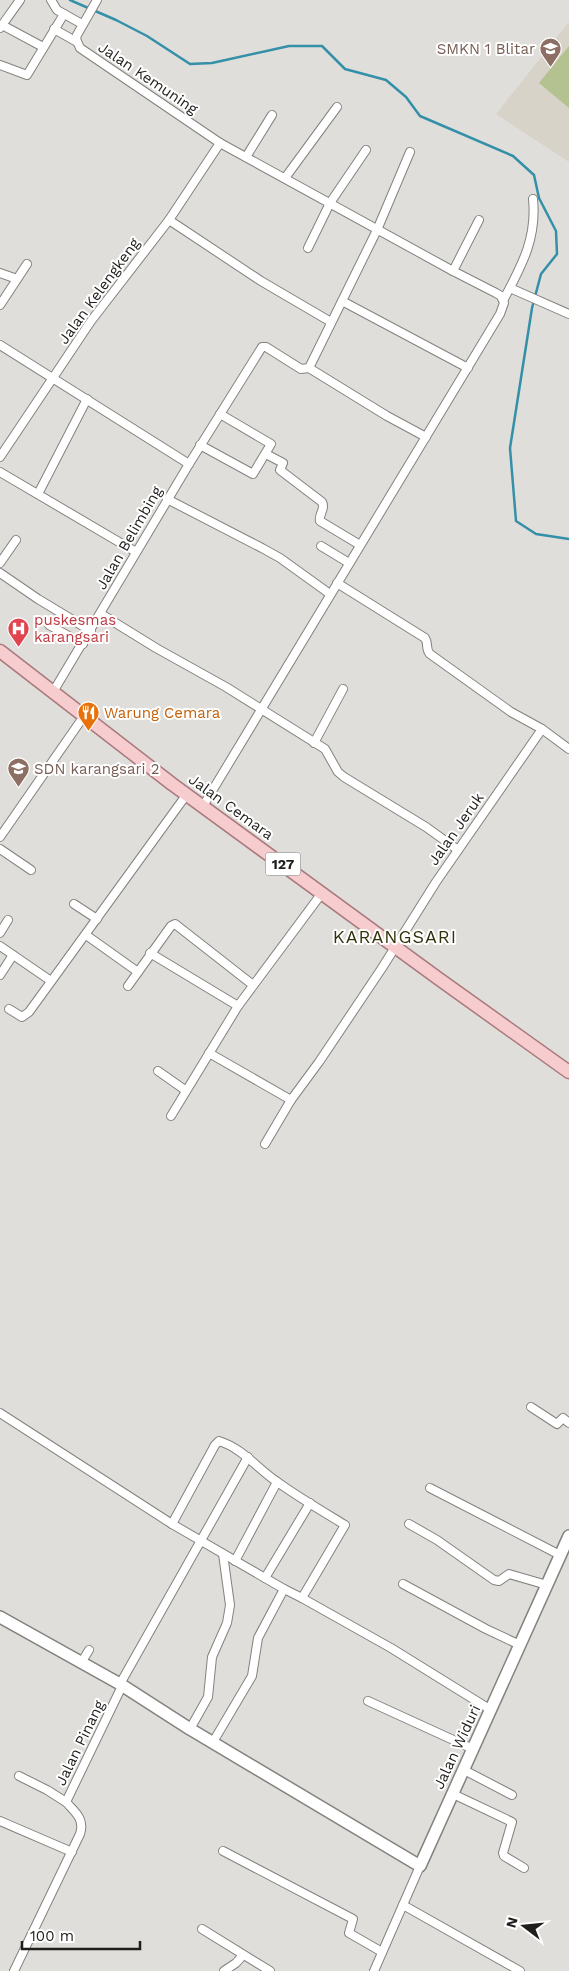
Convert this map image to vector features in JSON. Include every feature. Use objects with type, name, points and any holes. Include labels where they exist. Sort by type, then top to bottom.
[{"type":"main road","name":"Jalan Cemara","points":[[0,651],[203,806],[569,1072]]},
{"type":"main road","name":"Jalan Widuri","points":[[420,1866],[569,1536]]},
{"type":"main road","points":[[0,1617],[121,1685],[190,1729],[420,1866]]},
{"type":"street","points":[[20,0],[1,27],[43,47]]},
{"type":"street","points":[[51,0],[57,10],[82,24]]},
{"type":"street","name":"Jalan Kemuning","points":[[95,2],[82,24],[77,42],[80,48],[220,143],[496,293],[504,300]]},
{"type":"street","points":[[0,64],[27,75],[64,14]]},
{"type":"street","points":[[54,30],[77,42]]},
{"type":"street","points":[[285,178],[337,107]]},
{"type":"street","points":[[246,157],[272,115]]},
{"type":"street","name":"Jalan Kelengkeng","points":[[1,452],[54,378],[91,321],[169,220],[220,143]]},
{"type":"street","points":[[308,248],[330,203],[366,150]]},
{"type":"street","points":[[410,152],[378,230],[310,368],[426,437]]},
{"type":"street","points":[[203,806],[500,314],[504,300],[530,246],[534,227],[533,199]]},
{"type":"street","points":[[169,220],[260,282],[331,322]]},
{"type":"street","points":[[453,271],[479,220]]},
{"type":"street","points":[[0,305],[27,264]]},
{"type":"street","points":[[0,273],[17,279]]},
{"type":"street","points":[[510,288],[569,314]]},
{"type":"street","points":[[342,301],[468,368]]},
{"type":"street","points":[[0,345],[189,464]]},
{"type":"street","name":"Jalan Belimbing","points":[[53,692],[91,631],[167,499],[262,347],[266,347],[301,369],[310,368]]},
{"type":"street","points":[[38,494],[87,399]]},
{"type":"street","points":[[200,445],[253,474],[266,454],[271,444],[220,414]]},
{"type":"street","points":[[266,454],[282,464],[280,470],[322,502],[323,507],[319,518],[320,521],[361,543]]},
{"type":"street","points":[[0,472],[136,552]]},
{"type":"street","points":[[167,499],[280,558],[330,594]]},
{"type":"street","points":[[0,563],[16,540]]},
{"type":"street","points":[[320,546],[349,563]]},
{"type":"street","points":[[0,573],[38,599],[91,631]]},
{"type":"street","points":[[336,584],[420,635],[427,641],[427,649],[430,654],[511,712],[542,729],[569,748]]},
{"type":"street","points":[[101,614],[156,648],[226,686],[327,751],[338,772],[344,777],[426,827],[458,850]]},
{"type":"street","points":[[48,625],[83,644]]},
{"type":"street","points":[[314,743],[343,689]]},
{"type":"street","points":[[0,837],[84,716]]},
{"type":"street","name":"Jalan Jeruk","points":[[265,1144],[291,1100],[325,1054],[458,850],[542,729]]},
{"type":"street","points":[[9,1009],[22,1017],[25,1016],[86,935],[187,794]]},
{"type":"street","points":[[0,849],[30,870]]},
{"type":"street","points":[[171,1116],[238,1006],[322,893]]},
{"type":"street","points":[[74,904],[97,919]]},
{"type":"street","points":[[0,933],[8,920]]},
{"type":"street","points":[[128,986],[170,926],[178,925],[253,985]]},
{"type":"street","points":[[86,935],[138,972]]},
{"type":"street","points":[[0,946],[51,981]]},
{"type":"street","points":[[150,953],[238,1006]]},
{"type":"street","points":[[0,976],[13,955]]},
{"type":"street","points":[[209,1053],[291,1100]]},
{"type":"street","points":[[158,1071],[186,1090]]},
{"type":"street","points":[[531,1407],[557,1424],[563,1418],[569,1423]]},
{"type":"street","points":[[0,1413],[172,1524],[391,1648],[491,1710]]},
{"type":"street","points":[[172,1524],[217,1442],[225,1443],[248,1457],[277,1482],[345,1525],[302,1598]]},
{"type":"street","name":"Jalan Pinang","points":[[14,1971],[72,1852],[83,1824],[80,1817],[66,1802],[121,1685],[248,1457]]},
{"type":"street","points":[[235,1561],[277,1482]]},
{"type":"street","points":[[430,1488],[560,1555]]},
{"type":"street","points":[[265,1578],[310,1503]]},
{"type":"street","points":[[409,1524],[437,1540],[494,1580],[499,1581],[509,1574],[547,1585]]},
{"type":"street","points":[[190,1729],[208,1697],[212,1657],[227,1623],[230,1605],[223,1554]]},
{"type":"street","points":[[403,1584],[486,1629],[520,1645]]},
{"type":"street","points":[[213,1742],[252,1676],[258,1638],[284,1589]]},
{"type":"street","points":[[81,1663],[89,1650]]},
{"type":"street","points":[[368,1701],[473,1749]]},
{"type":"street","points":[[464,1770],[512,1795]]},
{"type":"street","points":[[19,1776],[66,1802]]},
{"type":"street","points":[[453,1794],[512,1822],[503,1853],[507,1858],[524,1868]]},
{"type":"street","points":[[0,1821],[72,1852]]},
{"type":"street","points":[[224,1851],[353,1919],[349,1933],[382,1952]]},
{"type":"street","name":"Jalan Widuri","points":[[374,1971],[420,1866]]},
{"type":"street","points":[[403,1905],[520,1971]]},
{"type":"street","points":[[202,1929],[270,1971]]},
{"type":"street","points":[[224,1971],[236,1963],[243,1954]]},
{"type":"shaded area","name":"SMKN 1 Blitar","points":[[569,22],[569,162],[496,114]]},
{"type":"green space","points":[[569,46],[569,108],[539,83]]},
{"type":"waterway","points":[[70,0],[147,36],[190,64],[212,63],[289,46],[322,46],[345,69],[386,80],[406,97],[420,116],[513,156],[534,175],[539,198],[556,231],[557,254],[541,274],[532,308],[510,448],[516,521],[536,534],[569,539]]},
{"type":"place","name":"SMKN 1 Blitar","points":[[551,68]]},
{"type":"place","name":"puskesmas karangsari","points":[[18,648]]},
{"type":"place","name":"Warung Cemara","points":[[88,732]]},
{"type":"place","name":"SDN karangsari 2","points":[[18,788]]},
{"type":"district","name":"KARANGSARI","points":[[395,936]]}]
